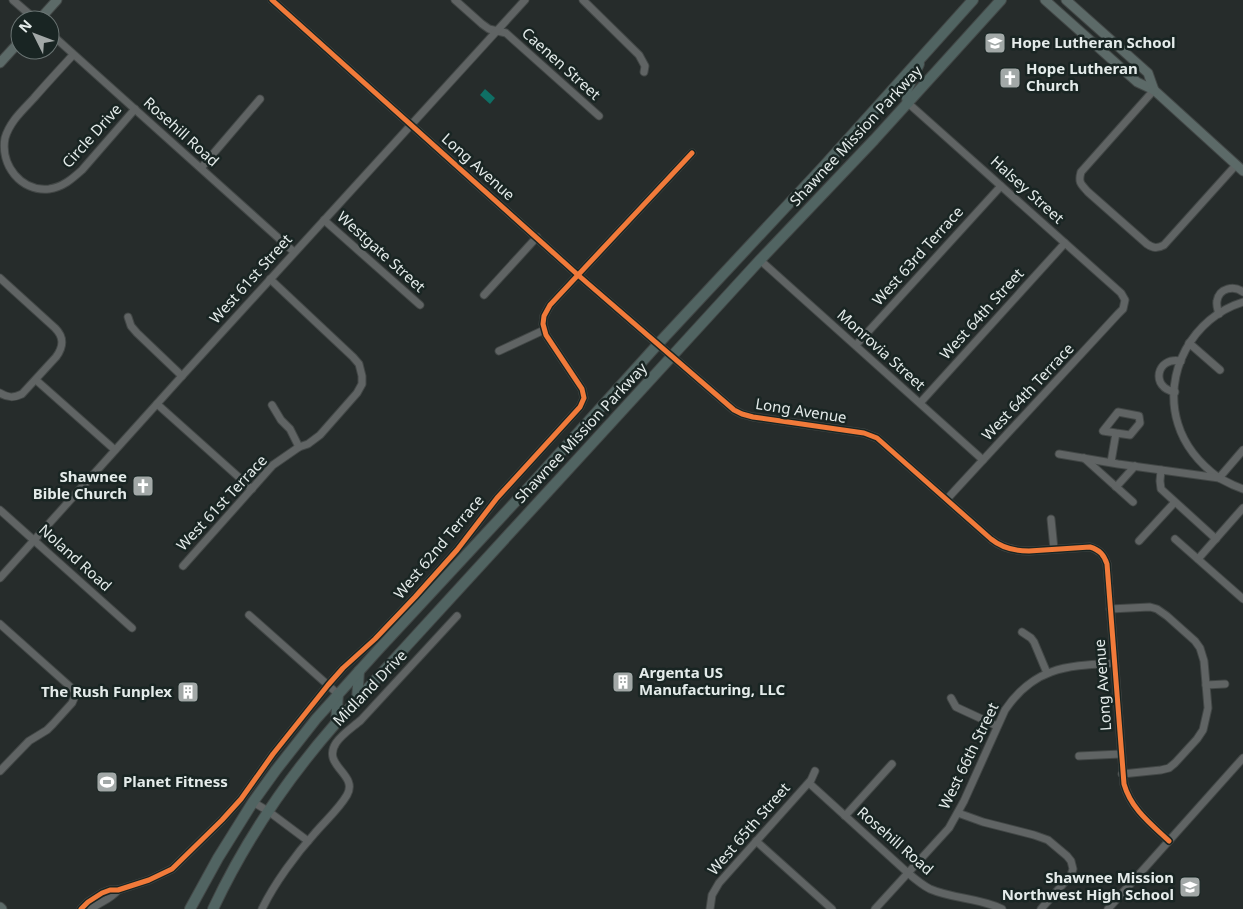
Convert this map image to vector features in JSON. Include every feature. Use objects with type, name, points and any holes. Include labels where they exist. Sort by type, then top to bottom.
[{"type":"highway","name":"Shawnee Mission Parkway","points":[[190,909],[213,866],[253,802],[299,740],[338,694],[658,344],[823,167],[973,0]]},
{"type":"highway","name":"Shawnee Mission Parkway","points":[[213,909],[226,882],[268,811],[336,723],[528,512],[760,260],[874,140],[1001,0]]},
{"type":"highway","points":[[908,102],[906,92],[925,54]]},
{"type":"highway","points":[[544,496],[544,480],[549,465]]},
{"type":"highway","points":[[528,512],[532,496],[532,488],[530,486]]},
{"type":"highway","points":[[357,700],[358,671]]},
{"type":"highway","points":[[336,723],[338,694]]},
{"type":"main road","points":[[49,10],[58,0]]},
{"type":"main road","points":[[1045,0],[1137,82],[1154,90],[1240,168]]},
{"type":"main road","points":[[1066,0],[1148,74],[1154,90]]},
{"type":"main road","points":[[1099,48],[1108,38]]},
{"type":"main road","points":[[0,63],[10,52]]},
{"type":"street","points":[[13,0],[24,10]]},
{"type":"street","name":"Long Avenue","points":[[272,0],[578,275],[726,404],[742,414],[864,433],[877,438],[991,539],[1009,549],[1019,551],[1090,547],[1102,553],[1107,564],[1122,774],[1126,791],[1137,810],[1169,841]]},
{"type":"street","name":"Caenen Street","points":[[455,0],[489,29],[506,33],[600,116]]},
{"type":"street","name":"West 61st Street","points":[[0,578],[294,252],[525,0]]},
{"type":"street","points":[[583,0],[639,55],[645,66],[644,72]]},
{"type":"street","name":"Rosehill Road","points":[[60,43],[294,252]]},
{"type":"street","name":"Circle Drive","points":[[73,55],[18,116],[8,131],[4,141],[3,155],[6,164],[15,178],[32,188],[50,189],[64,184],[82,170],[135,109]]},
{"type":"street","points":[[1154,90],[1082,172],[1081,185],[1088,192],[1147,244],[1153,248],[1160,248],[1240,168]]},
{"type":"street","points":[[200,168],[260,99]]},
{"type":"street","name":"Halsey Street","points":[[908,102],[1121,293],[1125,300]]},
{"type":"street","points":[[499,351],[544,330],[544,316],[547,310],[692,153]]},
{"type":"street","name":"West 63rd Terrace","points":[[856,345],[1001,186]]},
{"type":"street","name":"Westgate Street","points":[[324,220],[420,305]]},
{"type":"street","points":[[484,296],[537,237]]},
{"type":"street","name":"West 64th Street","points":[[920,403],[1066,243]]},
{"type":"street","name":"Monrovia Street","points":[[760,260],[984,460]]},
{"type":"street","points":[[0,278],[59,332],[63,344],[56,357],[22,394],[16,397],[0,394]]},
{"type":"street","name":"West 61st Terrace","points":[[183,566],[273,465],[320,435],[357,394],[362,384],[359,364],[354,357],[270,279]]},
{"type":"street","points":[[1219,314],[1217,299],[1221,293],[1226,289],[1232,288],[1243,292]]},
{"type":"street","name":"West 64th Terrace","points":[[947,499],[1123,309],[1125,300]]},
{"type":"street","points":[[1243,302],[1229,307],[1209,320],[1199,330],[1189,343],[1175,380],[1175,411],[1178,424],[1193,454],[1208,470],[1219,478],[1243,489]]},
{"type":"street","points":[[128,317],[136,333],[182,376]]},
{"type":"street","name":"West 62nd Terrace","points":[[81,909],[102,893],[118,890],[166,873],[194,849],[241,799],[273,754],[328,685],[343,668],[389,625],[457,550],[508,486],[580,407],[584,398],[582,389],[544,330]]},
{"type":"street","points":[[1189,343],[1220,370]]},
{"type":"street","points":[[1175,392],[1166,389],[1161,383],[1160,369],[1166,362],[1181,361]]},
{"type":"street","points":[[36,380],[115,450]]},
{"type":"street","points":[[157,404],[252,489]]},
{"type":"street","points":[[272,405],[281,420],[290,429],[300,447]]},
{"type":"street","points":[[1118,412],[1139,416],[1140,423],[1130,435],[1116,433],[1103,431],[1118,412]]},
{"type":"street","points":[[1111,462],[1116,433]]},
{"type":"street","points":[[1219,478],[1243,450]]},
{"type":"street","points":[[1059,454],[1219,478]]},
{"type":"street","points":[[1083,458],[1133,502]]},
{"type":"street","points":[[1116,487],[1135,466]]},
{"type":"street","points":[[1161,470],[1161,489],[1216,539]]},
{"type":"street","points":[[1139,541],[1174,502]]},
{"type":"street","points":[[1198,559],[1243,508]]},
{"type":"street","name":"Noland Road","points":[[0,510],[132,628]]},
{"type":"street","points":[[1051,519],[1054,549]]},
{"type":"street","points":[[1175,540],[1242,596]]},
{"type":"street","points":[[1110,609],[1150,607],[1162,612],[1194,641],[1200,648],[1204,661],[1208,708],[1203,730],[1197,739],[1168,768],[1122,774]]},
{"type":"street","points":[[249,615],[338,694]]},
{"type":"street","name":"Midland Drive","points":[[262,909],[308,841],[348,793],[348,781],[345,774],[336,765],[333,758],[335,744],[362,720],[457,616]]},
{"type":"street","points":[[0,624],[75,691],[72,703],[53,724],[29,741],[0,771]]},
{"type":"street","points":[[1022,632],[1034,642],[1047,673]]},
{"type":"street","name":"West 66th Street","points":[[876,909],[949,828],[958,813],[1005,710],[1021,690],[1047,673],[1065,667],[1114,663]]},
{"type":"street","points":[[1206,685],[1225,684]]},
{"type":"street","points":[[951,698],[956,707],[997,726]]},
{"type":"street","points":[[1078,756],[1121,754]]},
{"type":"street","points":[[1108,909],[1243,758]]},
{"type":"street","points":[[845,816],[892,764]]},
{"type":"street","name":"West 65th Street","points":[[710,909],[712,895],[719,883],[809,783],[815,771]]},
{"type":"street","name":"Rosehill Road","points":[[809,783],[924,886],[935,891],[1002,909]]},
{"type":"street","points":[[253,802],[308,841]]},
{"type":"street","points":[[958,813],[1048,840],[1071,861],[1073,869],[1071,874],[1041,909]]},
{"type":"street","points":[[756,841],[832,909]]},
{"type":"street","name":"West 62nd Terrace","points":[[91,909],[114,896],[118,890]]},
{"type":"shaded area","points":[[485,89],[495,98],[490,104],[480,95]]},
{"type":"cycle path","points":[[272,0],[578,275],[734,410],[753,417],[864,433],[877,438],[991,539],[1004,547],[1029,551],[1090,547],[1101,553],[1107,564],[1124,784],[1131,801],[1137,809],[1169,841]]},
{"type":"cycle path","points":[[81,909],[102,893],[149,880],[172,869],[222,820],[241,799],[273,754],[328,685],[415,597],[457,550],[497,498],[580,407],[584,398],[582,389],[546,335],[543,324],[544,316],[550,305],[692,153]]},
{"type":"place","name":"Hope Lutheran School","points":[[995,43]]},
{"type":"place","name":"Hope Lutheran Church","points":[[1010,78]]},
{"type":"place","name":"Shawnee Bible Church","points":[[143,486]]},
{"type":"place","name":"Argenta US Manufacturing, LLC","points":[[623,682]]},
{"type":"place","name":"The Rush Funplex","points":[[188,692]]},
{"type":"place","name":"Planet Fitness","points":[[107,782]]},
{"type":"place","name":"Shawnee Mission Northwest High School","points":[[1190,887]]}]
